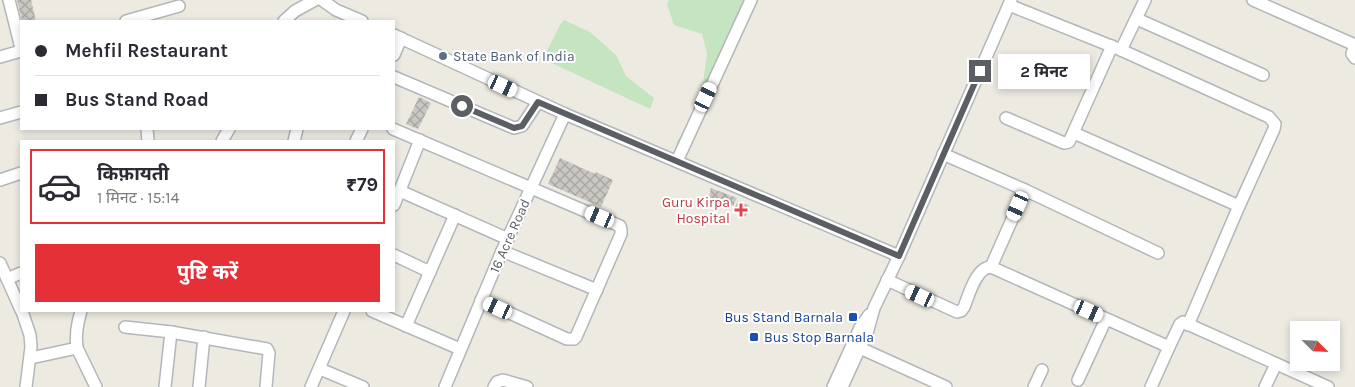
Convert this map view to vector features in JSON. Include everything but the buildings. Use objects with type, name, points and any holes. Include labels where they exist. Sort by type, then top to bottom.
[{"type":"street","points":[[9,0],[20,45]]},
{"type":"street","points":[[285,20],[295,10],[315,0]]},
{"type":"street","points":[[322,0],[336,10],[360,20]]},
{"type":"street","points":[[677,162],[751,0]]},
{"type":"street","points":[[1006,118],[1064,144],[1069,142],[1117,48],[1137,19],[1145,0]]},
{"type":"street","points":[[1253,0],[1355,45],[1352,54],[1355,58]]},
{"type":"street","points":[[842,387],[868,330],[874,308],[899,256],[1010,2],[1117,48],[1273,120],[1275,124],[1274,129],[1188,324]]},
{"type":"street","points":[[130,20],[179,6]]},
{"type":"street","points":[[1137,19],[1263,75]]},
{"type":"street","points":[[397,37],[564,114],[899,256]]},
{"type":"street","points":[[0,57],[20,49]]},
{"type":"street","points":[[395,77],[514,128],[522,126],[538,102]]},
{"type":"street","points":[[0,118],[20,112]]},
{"type":"street","name":"16 Acre Road","points":[[445,387],[502,251],[564,114]]},
{"type":"street","points":[[395,130],[620,226],[621,234],[574,339],[570,340],[481,300]]},
{"type":"street","points":[[1074,133],[1239,206]]},
{"type":"street","points":[[395,203],[420,140]]},
{"type":"street","points":[[943,154],[1025,190],[1158,253]]},
{"type":"street","points":[[0,180],[20,173]]},
{"type":"street","points":[[991,267],[1025,190]]},
{"type":"street","points":[[400,191],[508,239]]},
{"type":"street","points":[[406,326],[455,215]]},
{"type":"street","points":[[502,251],[597,290]]},
{"type":"street","points":[[395,255],[430,272]]},
{"type":"street","points":[[0,263],[20,309]]},
{"type":"street","points":[[887,280],[957,312],[961,311],[964,307],[978,275],[982,270],[991,267],[1169,347]]},
{"type":"street","points":[[7,278],[20,273]]},
{"type":"street","points":[[833,387],[860,328],[874,308]]},
{"type":"street","points":[[21,312],[30,334],[31,358],[26,387]]},
{"type":"street","points":[[81,312],[75,338],[77,348],[96,387]]},
{"type":"street","points":[[312,387],[344,312]]},
{"type":"street","points":[[374,312],[460,350]]},
{"type":"street","points":[[1078,380],[1106,319]]},
{"type":"street","points":[[1151,387],[1181,323],[1188,324],[1328,387]]},
{"type":"street","points":[[125,327],[204,337],[267,349],[269,353],[266,387]]},
{"type":"street","points":[[165,387],[171,332]]},
{"type":"street","points":[[199,387],[204,337]]},
{"type":"street","points":[[31,358],[77,348]]},
{"type":"street","points":[[860,348],[946,387]]},
{"type":"street","points":[[1265,387],[1276,364]]},
{"type":"street","points":[[320,369],[364,387]]},
{"type":"street","points":[[1034,387],[1042,370]]},
{"type":"street","points":[[494,387],[496,382],[503,380],[528,387]]},
{"type":"green space","points":[[669,0],[750,0],[686,146],[676,143],[700,106],[707,53],[702,34],[674,25],[667,4]]},
{"type":"green space","points":[[564,20],[590,32],[616,55],[626,76],[654,98],[650,109],[543,59]]},
{"type":"place","name":"State Bank of India","points":[[443,56]]},
{"type":"place","name":"Guru Kirpa Hospital","points":[[741,210]]},
{"type":"place","name":"Bus Stand Barnala","points":[[853,317]]},
{"type":"place","name":"Bus Stop Barnala","points":[[754,337]]},
{"type":"route","points":[[462,106],[518,128],[522,126],[538,102],[899,256],[980,71]]}]
